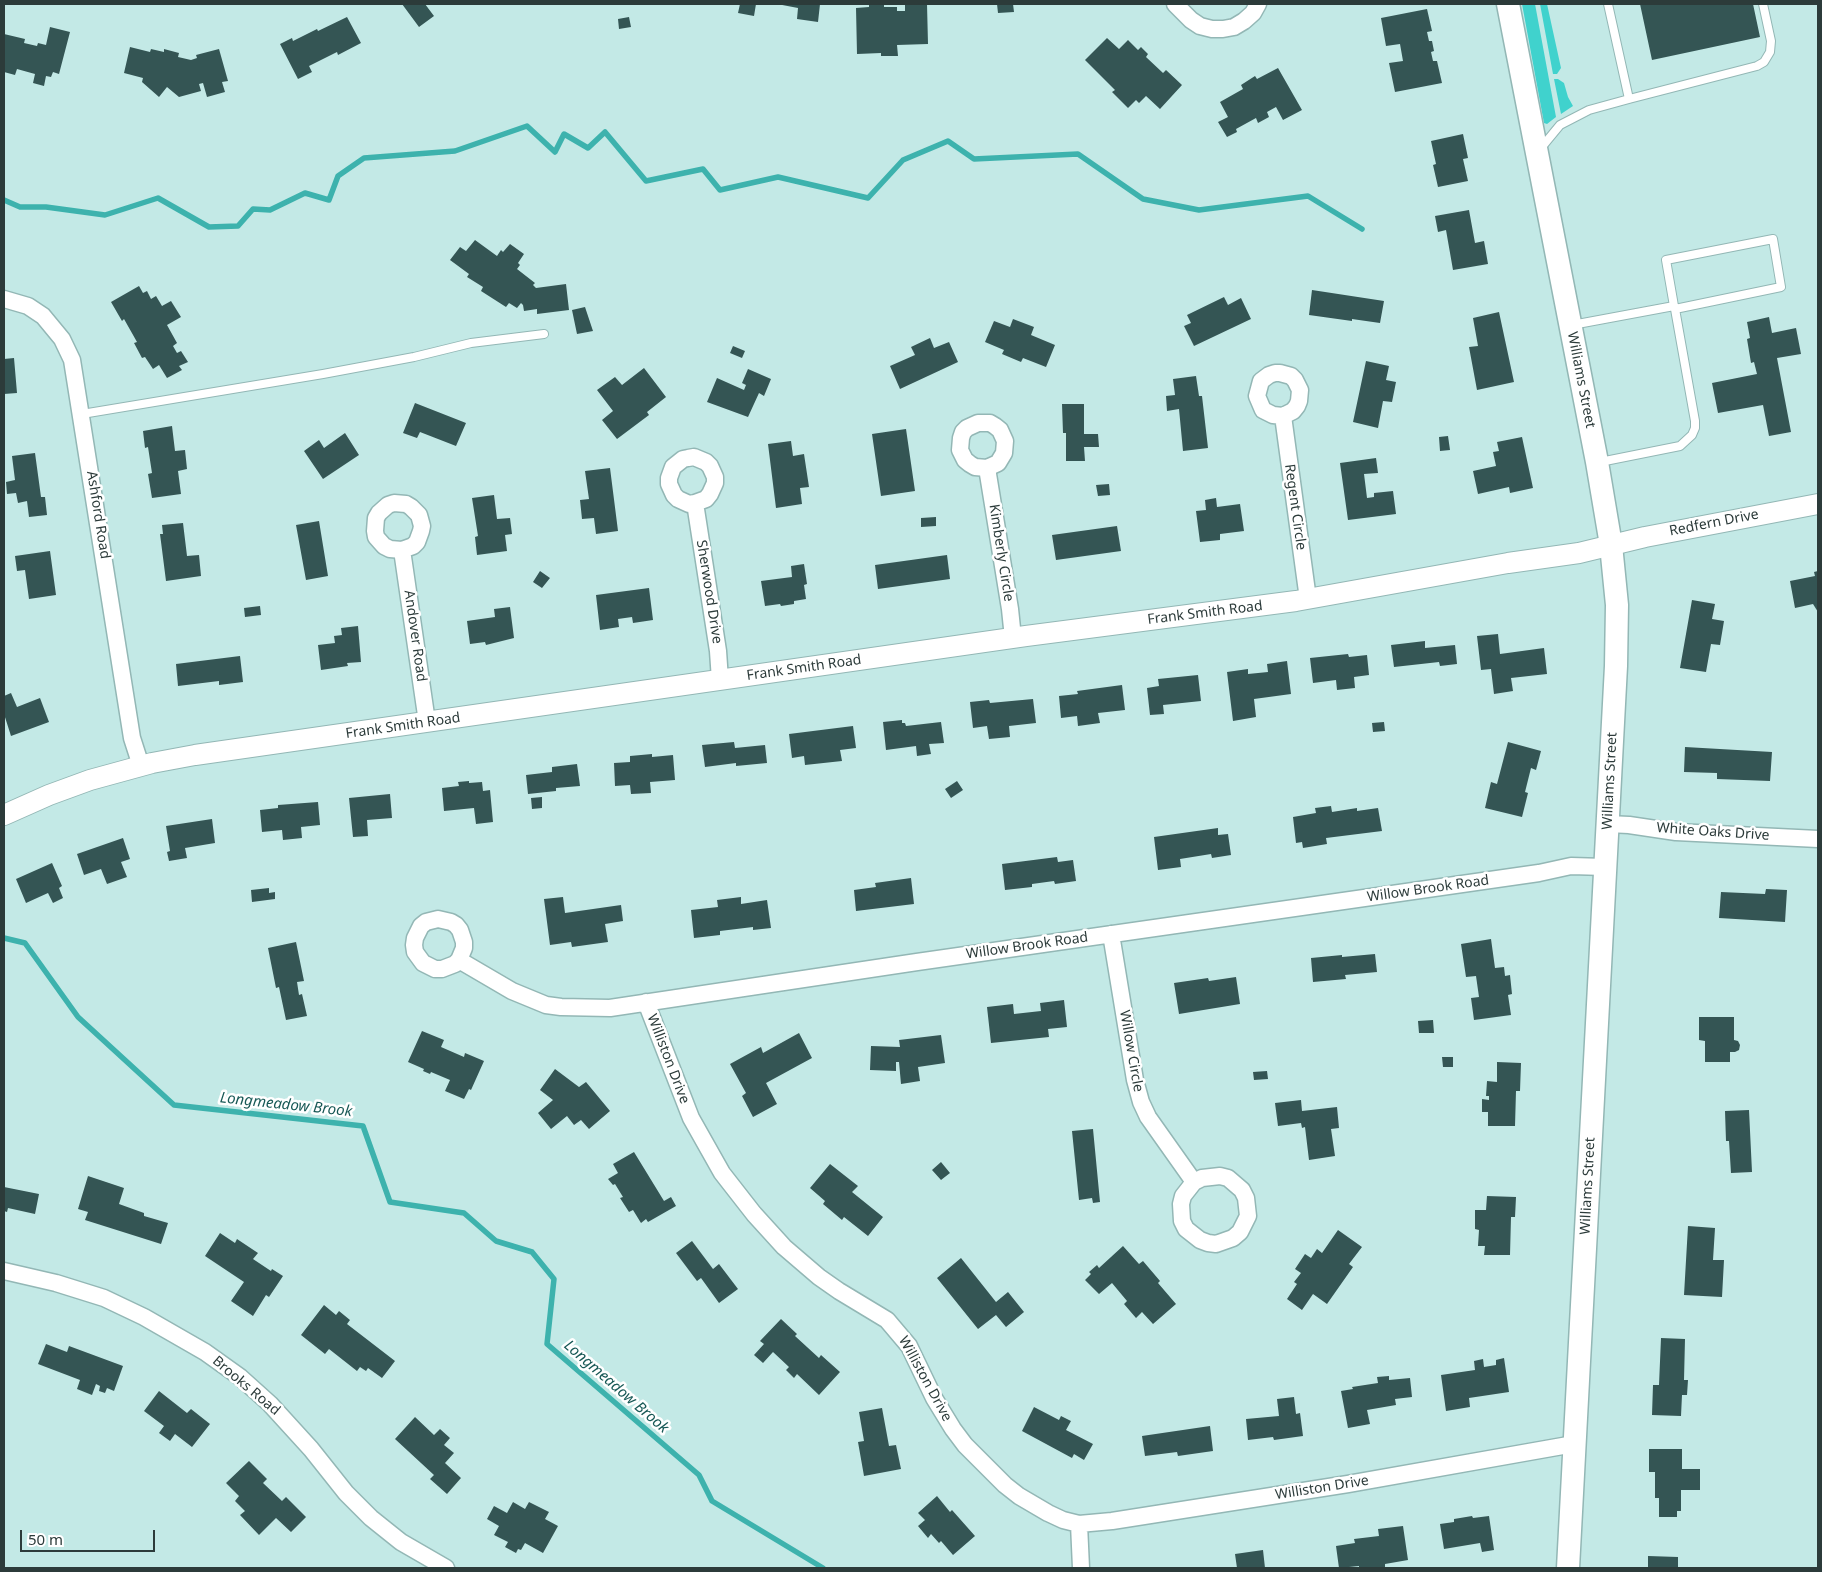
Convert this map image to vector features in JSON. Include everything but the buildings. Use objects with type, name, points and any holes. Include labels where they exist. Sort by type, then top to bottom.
[{"type":"main road","name":"Williams Street","points":[[1508,4],[1597,462],[1616,584],[1617,635],[1608,824],[1568,1568]]},
{"type":"street","points":[[1175,4],[1200,26],[1223,29],[1244,21],[1258,4]]},
{"type":"street","name":"Ashford Road","points":[[4,299],[28,306],[43,316],[62,339],[72,360],[132,738],[141,766]]},
{"type":"street","name":"Regent Circle","points":[[1283,416],[1308,599]]},
{"type":"street","name":"Kimberly Circle","points":[[987,468],[1013,638]]},
{"type":"street","name":"Sherwood Drive","points":[[695,503],[718,652],[720,680]]},
{"type":"street","name":"Redfern Drive","points":[[1610,545],[1743,517],[1818,504]]},
{"type":"street","name":"Frank Smith Road","points":[[4,815],[49,795],[90,780],[141,766],[195,756],[1013,638],[1308,599],[1508,563],[1579,553],[1610,545]]},
{"type":"street","name":"Andover Road","points":[[402,550],[427,722]]},
{"type":"street","name":"White Oaks Drive","points":[[1608,824],[1676,832],[1818,839]]},
{"type":"street","name":"Willow Brook Road","points":[[459,960],[512,991],[546,1005],[561,1008],[592,1009],[1519,876],[1571,866],[1605,867]]},
{"type":"street","name":"Willow Circle","points":[[1111,934],[1139,1094],[1148,1117],[1194,1182]]},
{"type":"street","name":"Williston Drive","points":[[646,1002],[691,1118],[722,1173],[754,1214],[784,1247],[819,1277],[887,1320],[909,1346],[925,1382],[948,1422],[965,1445],[992,1473],[1019,1496],[1034,1506],[1063,1520],[1078,1524],[1112,1522],[1338,1486],[1574,1444]]},
{"type":"street","points":[[1220,1176],[1236,1183],[1242,1190],[1246,1198],[1248,1216],[1240,1232],[1233,1238],[1216,1244],[1208,1243],[1192,1236],[1186,1229],[1182,1221],[1181,1204],[1183,1196],[1194,1182],[1202,1178],[1220,1176]]},
{"type":"street","name":"Brooks Road","points":[[4,1271],[56,1283],[104,1298],[157,1324],[205,1352],[240,1377],[270,1404],[311,1449],[346,1493],[371,1518],[401,1542],[446,1568]]},
{"type":"street","points":[[1078,1524],[1081,1568]]},
{"type":"lane","points":[[1608,4],[1629,99]]},
{"type":"lane","points":[[1536,154],[1560,125],[1589,110],[1757,66],[1764,62],[1770,52],[1771,41],[1763,4]]},
{"type":"lane","points":[[1570,326],[1674,307],[1781,287],[1772,239],[1666,260],[1674,307],[1695,420],[1695,428],[1692,435],[1680,446],[1597,462]]},
{"type":"lane","points":[[82,414],[323,374],[414,357],[471,343],[544,334]]},
{"type":"shaded area","points":[[1522,4],[1535,4],[1556,117],[1547,124],[1544,123]]},
{"type":"shaded area","points":[[1540,4],[1547,4],[1561,68],[1557,74],[1553,74]]},
{"type":"shaded area","points":[[1554,79],[1564,83],[1573,106],[1561,114]]},
{"type":"waterway","points":[[4,200],[20,207],[46,207],[105,215],[158,198],[209,227],[238,226],[253,209],[270,210],[305,193],[329,200],[338,176],[364,158],[455,151],[527,126],[555,152],[564,134],[588,148],[605,132],[646,181],[703,169],[720,190],[778,177],[868,198],[903,160],[948,141],[974,159],[1078,154],[1143,199],[1199,210],[1308,196],[1362,229]]},
{"type":"waterway","name":"Longmeadow Brook","points":[[4,938],[25,943],[78,1017],[174,1105],[363,1126],[390,1202],[464,1213],[496,1241],[532,1252],[554,1279],[547,1344],[699,1475],[712,1501],[823,1568]]}]
